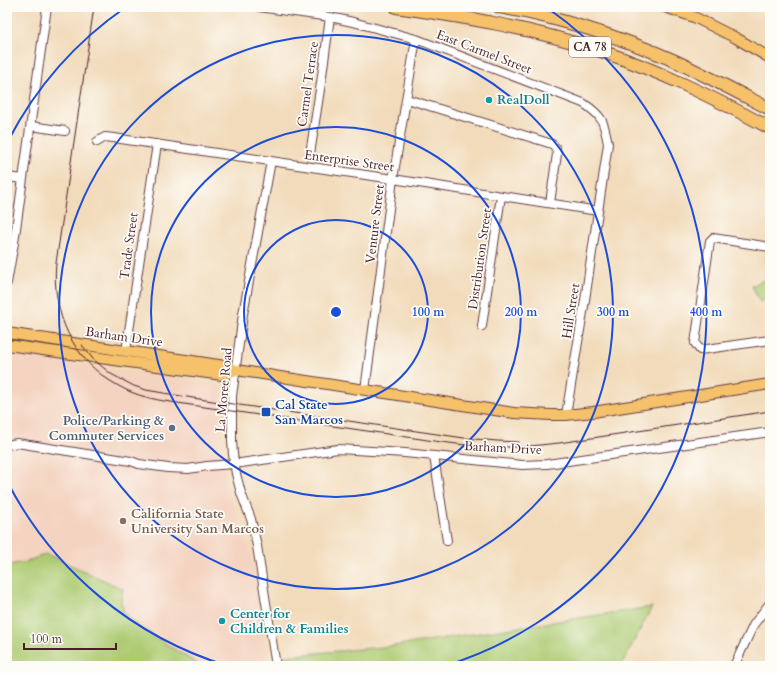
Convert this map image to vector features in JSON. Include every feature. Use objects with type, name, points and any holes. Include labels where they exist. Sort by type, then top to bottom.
[{"type":"highway","name":"CA 78","points":[[396,7],[491,22],[530,30],[598,50],[629,61],[691,87],[770,128]]},
{"type":"highway","name":"CA 78","points":[[499,7],[598,32],[637,46],[711,78],[770,109]]},
{"type":"main road","points":[[665,7],[694,17],[736,38],[770,58]]},
{"type":"main road","name":"Barham Drive","points":[[7,333],[225,366],[236,370],[365,390]]},
{"type":"main road","name":"Barham Drive","points":[[7,345],[222,376],[236,370]]},
{"type":"main road","points":[[365,390],[514,413],[566,415],[622,408],[770,384]]},
{"type":"street","points":[[7,283],[31,126],[47,7]]},
{"type":"street","name":"East Carmel Street","points":[[259,7],[330,17],[416,39],[583,103],[600,117],[605,127],[608,144],[598,211]]},
{"type":"street","name":"Carmel Terrace","points":[[310,154],[330,17]]},
{"type":"street","name":"Venture Street","points":[[365,390],[393,179],[416,39]]},
{"type":"street","points":[[407,99],[552,144],[556,148],[558,154],[550,203]]},
{"type":"street","points":[[31,126],[65,131]]},
{"type":"street","name":"Enterprise Street","points":[[97,142],[105,137],[157,144],[598,211]]},
{"type":"street","name":"Trade Street","points":[[126,351],[157,144]]},
{"type":"street","name":"La Moree Road","points":[[271,161],[243,314],[232,396],[232,454],[241,493],[257,546],[276,666]]},
{"type":"street","points":[[7,177],[23,179]]},
{"type":"street","name":"Distribution Street","points":[[482,326],[501,196]]},
{"type":"street","name":"Hill Street","points":[[566,415],[598,211]]},
{"type":"street","points":[[770,247],[713,238],[710,241],[695,343],[700,350],[770,340]]},
{"type":"street","name":"Barham Drive","points":[[7,445],[18,443],[131,461],[138,464],[188,469],[338,449],[405,453],[522,465],[547,464],[770,432]]},
{"type":"street","points":[[434,456],[447,540]]},
{"type":"street","points":[[734,666],[754,624],[770,603]]},
{"type":"shaded area","name":"California State University San Marcos","points":[[7,354],[214,384],[220,387],[219,427],[226,483],[252,558],[268,666],[201,666],[132,621],[124,613],[121,601],[45,554],[26,562],[7,565]]},
{"type":"green space","points":[[763,280],[770,291],[770,296],[760,302],[752,286]]},
{"type":"green space","points":[[45,554],[123,589],[121,601],[124,613],[132,621],[201,666],[7,666],[7,565],[26,562]]},
{"type":"green space","points":[[652,607],[621,666],[286,666],[284,656],[393,646]]},
{"type":"tram line","points":[[94,7],[56,263],[55,281],[57,299],[62,317],[68,333],[77,349],[88,363],[117,385],[128,391],[164,401],[473,446],[520,447],[559,443],[770,411]]},
{"type":"tram line","points":[[82,345],[93,359],[111,374],[134,386],[146,390],[464,438],[519,442]]},
{"type":"place","name":"RealDoll","points":[[489,100]]},
{"type":"place","name":"Cal State San Marcos","points":[[266,412]]},
{"type":"place","name":"Police/Parking & Commuter Services","points":[[172,428]]},
{"type":"place","name":"California State University San Marcos","points":[[123,521]]},
{"type":"place","name":"Center for Children & Families","points":[[222,621]]}]
